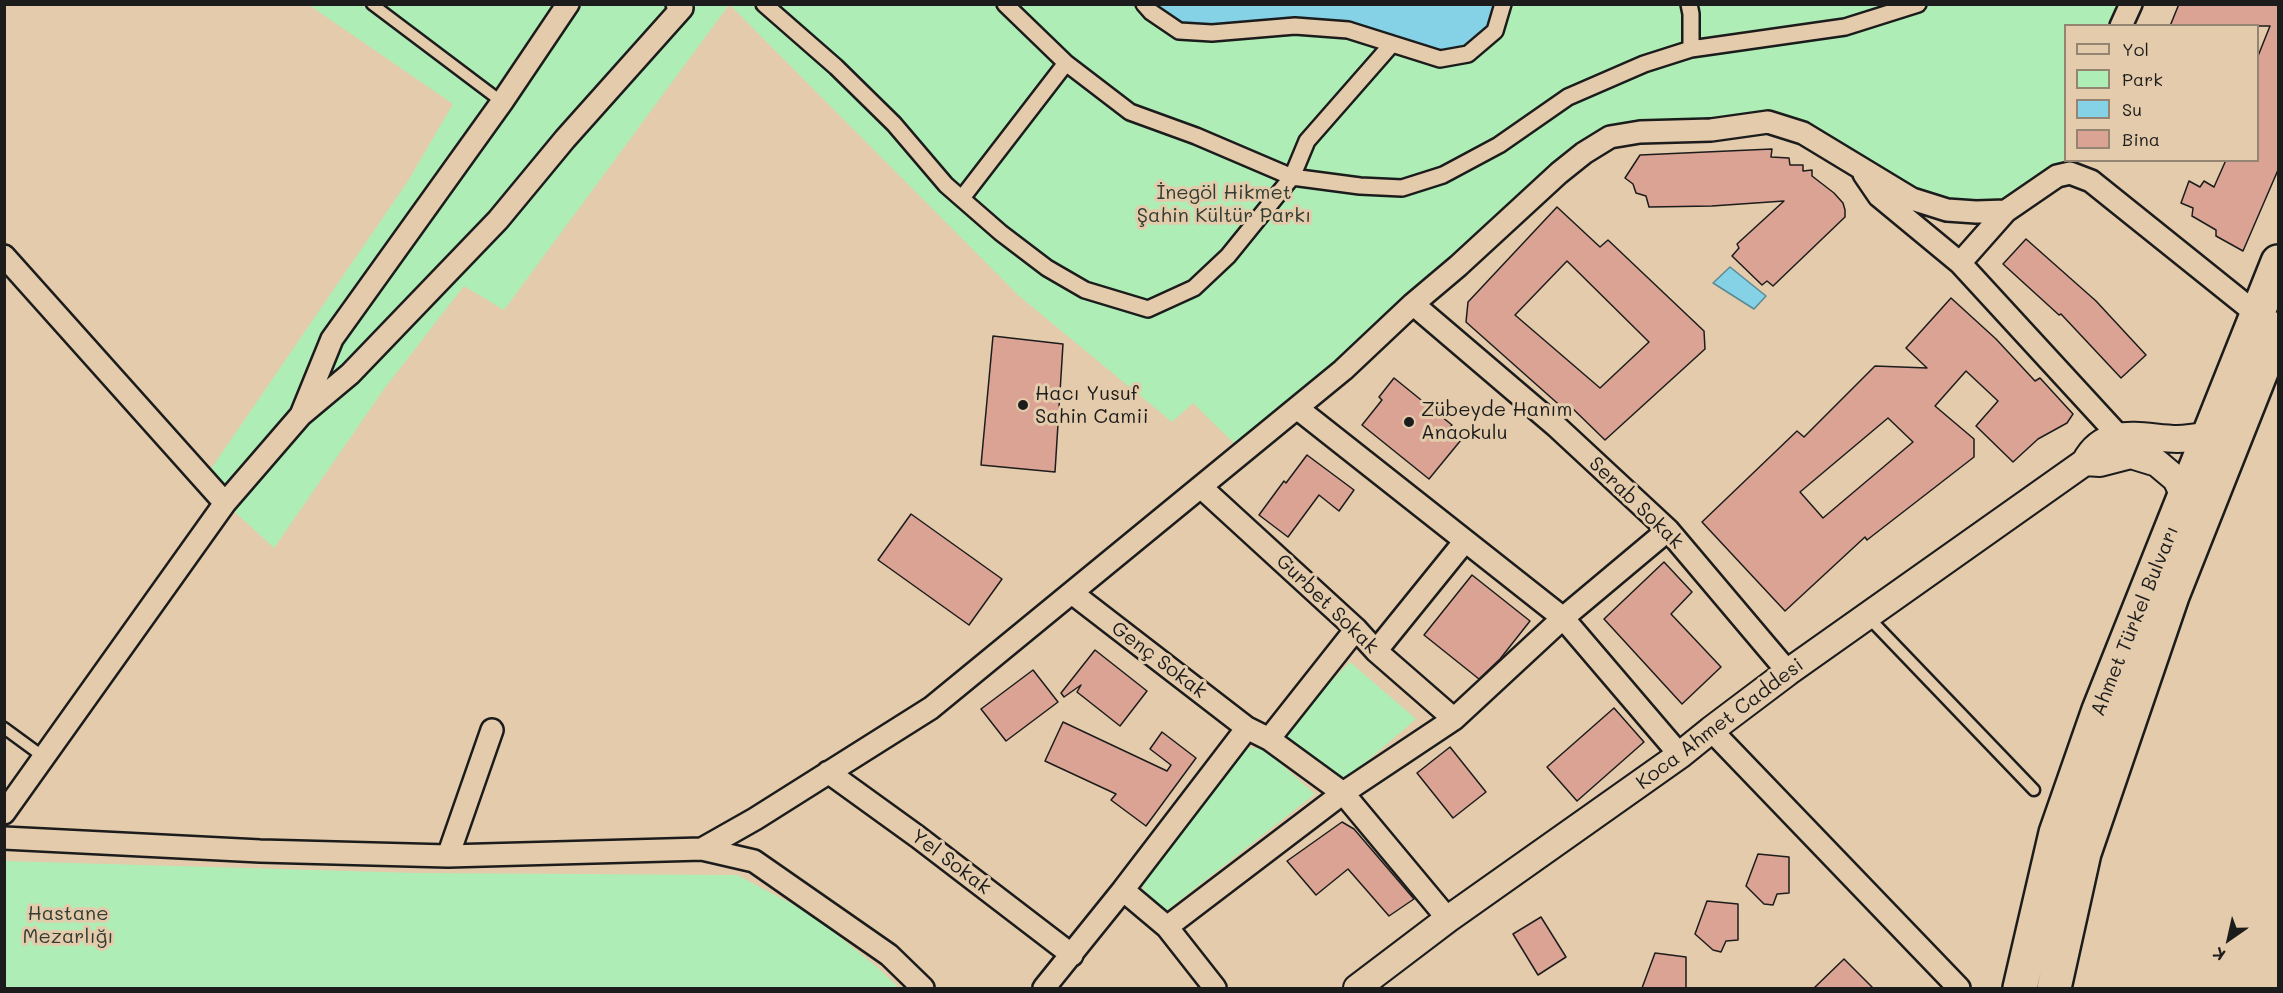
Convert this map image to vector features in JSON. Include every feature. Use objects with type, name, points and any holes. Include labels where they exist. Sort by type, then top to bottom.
[{"type":"main road","name":"Ahmet Türkel Bulvarı","points":[[2054,988],[2084,853],[2268,322],[2278,262]]},
{"type":"main road","name":"Ahmet Türkel Bulvarı","points":[[2020,988],[2056,833],[2099,710],[2209,435],[2268,322]]},
{"type":"street","points":[[301,415],[332,339],[502,102],[568,4]]},
{"type":"street","points":[[764,4],[861,92],[894,124],[946,185],[1001,233],[1047,268],[1085,290],[1148,309],[1194,288],[1228,256],[1292,177],[1307,141],[1392,44]]},
{"type":"street","points":[[1005,4],[1066,63],[1131,112],[1196,136],[1292,177],[1360,186],[1402,188],[1443,175],[1499,145],[1568,97],[1644,64],[1691,49],[1845,27],[1918,4]]},
{"type":"street","points":[[1144,4],[1151,12],[1179,31],[1212,33],[1295,26],[1348,30],[1440,58],[1468,54],[1495,31],[1503,4]]},
{"type":"street","points":[[1689,4],[1691,49]]},
{"type":"street","points":[[2122,24],[2131,4]]},
{"type":"street","points":[[4,813],[225,503],[301,415],[350,374],[498,220],[681,6]]},
{"type":"street","points":[[962,198],[1066,63]]},
{"type":"street","points":[[702,849],[755,819],[931,708],[1344,370],[1413,304],[1559,173],[1584,153],[1611,137],[1640,132],[1712,130],[1768,122],[1803,134],[1912,199],[1947,210],[2006,211]]},
{"type":"street","points":[[2057,176],[2064,160]]},
{"type":"street","points":[[1858,166],[1879,196],[1960,263],[2125,445],[2157,463],[2176,478],[2185,498]]},
{"type":"street","points":[[1960,263],[2006,211],[2057,176],[2070,172],[2091,181],[2268,322]]},
{"type":"street","points":[[4,256],[225,503]]},
{"type":"street","name":"Serab Sokak","points":[[1413,304],[1556,426],[1668,530],[1788,672]]},
{"type":"street","points":[[1297,408],[1563,618],[1680,755]]},
{"type":"street","points":[[2125,445],[2134,434],[2181,439],[2209,435]]},
{"type":"street","name":"Koca Ahmet Caddesi","points":[[1357,988],[1448,919],[1680,755],[1788,672],[2085,462],[2092,448],[2125,445]]},
{"type":"street","name":"Gurbet Sokak","points":[[1202,488],[1377,651],[1454,719]]},
{"type":"street","points":[[1167,927],[1343,793],[1454,719],[1563,618],[1668,530]]},
{"type":"street","points":[[1377,651],[1465,541]]},
{"type":"street","name":"Genç Sokak","points":[[1071,593],[1247,728],[1269,740],[1343,793],[1448,919]]},
{"type":"street","points":[[1269,740],[1356,629]]},
{"type":"street","points":[[1044,988],[1123,890],[1247,728]]},
{"type":"street","points":[[448,856],[492,730]]},
{"type":"street","points":[[1711,730],[1959,988]]},
{"type":"street","name":"Yel Sokak","points":[[828,772],[918,837],[1072,955]]},
{"type":"street","points":[[4,838],[248,850],[448,856],[702,849],[754,861],[889,955],[923,988]]},
{"type":"street","points":[[1123,890],[1167,927],[1215,988]]},
{"type":"lane","points":[[372,4],[502,102]]},
{"type":"lane","points":[[1867,616],[2034,790]]},
{"type":"lane","points":[[4,728],[45,758]]},
{"type":"green space","points":[[309,5],[729,5],[504,310],[464,286],[384,389],[274,548],[225,503],[204,479],[408,181],[453,104]]},
{"type":"green space","name":"İnegöl Hikmet Şahin Kültür Parkı","points":[[730,5],[2131,5],[2122,24],[2064,24],[2064,158],[2057,176],[2006,211],[1947,210],[1768,122],[1611,137],[1244,453],[1193,403],[1172,422],[1019,296]]},
{"type":"green space","points":[[1350,662],[1416,719],[1346,779],[1336,778],[1286,738],[1284,729]]},
{"type":"green space","points":[[1246,747],[1261,749],[1315,794],[1166,911],[1144,891],[1143,884],[1146,875],[1234,754]]},
{"type":"green space","name":"Hastane Mezarlığı","points":[[5,861],[417,873],[737,875],[811,914],[877,967],[899,988],[5,988]]},
{"type":"water","points":[[1144,5],[1503,5],[1495,31],[1468,54],[1440,59],[1348,30],[1179,31]]},
{"type":"water","points":[[1730,267],[1766,296],[1754,309],[1713,283]]},
{"type":"building","points":[[2179,4],[2278,4],[2278,170],[2243,251],[2216,236],[2216,230],[2192,216],[2193,208],[2181,203],[2189,181],[2200,187],[2204,181],[2214,187],[2225,162],[2259,162],[2259,54],[2270,26],[2171,24]]},
{"type":"building","points":[[1772,149],[1771,157],[1789,158],[1790,165],[1803,165],[1803,171],[1812,170],[1812,176],[1834,193],[1843,203],[1845,210],[1845,217],[1773,286],[1767,281],[1762,285],[1732,256],[1739,248],[1737,244],[1784,201],[1649,207],[1646,196],[1636,193],[1633,184],[1625,178],[1640,155]]},
{"type":"building","points":[[1557,207],[1600,247],[1608,240],[1704,331],[1705,349],[1605,440],[1569,405],[1565,410],[1466,322],[1468,302]],"holes":[[[1567,261],[1649,342],[1600,388],[1515,315]]]},
{"type":"building","points":[[2026,239],[2096,301],[2146,355],[2121,378],[2061,314],[2059,315],[2003,264]]},
{"type":"building","points":[[1951,298],[1996,339],[2035,381],[2040,378],[2073,414],[2067,423],[2038,439],[2013,462],[1976,426],[1998,401],[1966,371],[1935,406],[1974,439],[1974,457],[1867,540],[1865,537],[1785,611],[1702,522],[1797,431],[1804,437],[1875,366],[1927,368],[1906,348]],"holes":[[[1888,418],[1913,442],[1823,518],[1800,492]]]},
{"type":"building","name":"Hacı Yusuf Sahin Camii","points":[[993,336],[1063,344],[1055,472],[981,465]]},
{"type":"building","points":[[1394,378],[1452,425],[1448,429],[1461,440],[1429,479],[1362,425],[1382,400],[1379,397]]},
{"type":"building","points":[[1307,455],[1354,490],[1339,511],[1319,495],[1288,537],[1259,515]]},
{"type":"building","points":[[911,514],[1002,579],[969,625],[878,560]]},
{"type":"building","points":[[1664,562],[1692,592],[1671,614],[1721,667],[1682,704],[1604,619]]},
{"type":"building","points":[[1472,575],[1530,621],[1500,659],[1479,679],[1424,635]]},
{"type":"building","points":[[1095,650],[1147,691],[1120,726],[1077,692],[1081,685],[1064,697],[1061,693]]},
{"type":"building","points":[[1033,670],[1058,702],[1006,741],[981,709]]},
{"type":"building","points":[[1614,708],[1644,742],[1577,801],[1547,767]]},
{"type":"building","points":[[1063,722],[1167,771],[1171,765],[1150,749],[1162,732],[1196,758],[1146,826],[1111,800],[1116,794],[1045,761]]},
{"type":"building","points":[[1450,747],[1486,792],[1453,818],[1417,773]]},
{"type":"building","points":[[1342,822],[1354,829],[1414,899],[1389,916],[1348,869],[1316,895],[1287,861]]},
{"type":"building","points":[[1758,854],[1789,857],[1789,893],[1777,894],[1773,905],[1764,904],[1746,886]]},
{"type":"building","points":[[1707,901],[1738,904],[1738,940],[1726,941],[1721,952],[1713,950],[1695,934]]},
{"type":"building","points":[[1541,917],[1566,957],[1538,975],[1513,934]]},
{"type":"building","points":[[1655,953],[1686,957],[1686,988],[1642,988]]},
{"type":"building","points":[[1844,959],[1873,988],[1814,988]]},
{"type":"place","name":"Hacı Yusuf Sahin Camii","points":[[1023,405]]},
{"type":"place","name":"Zübeyde Hanım Anaokulu","points":[[1409,422]]}]
